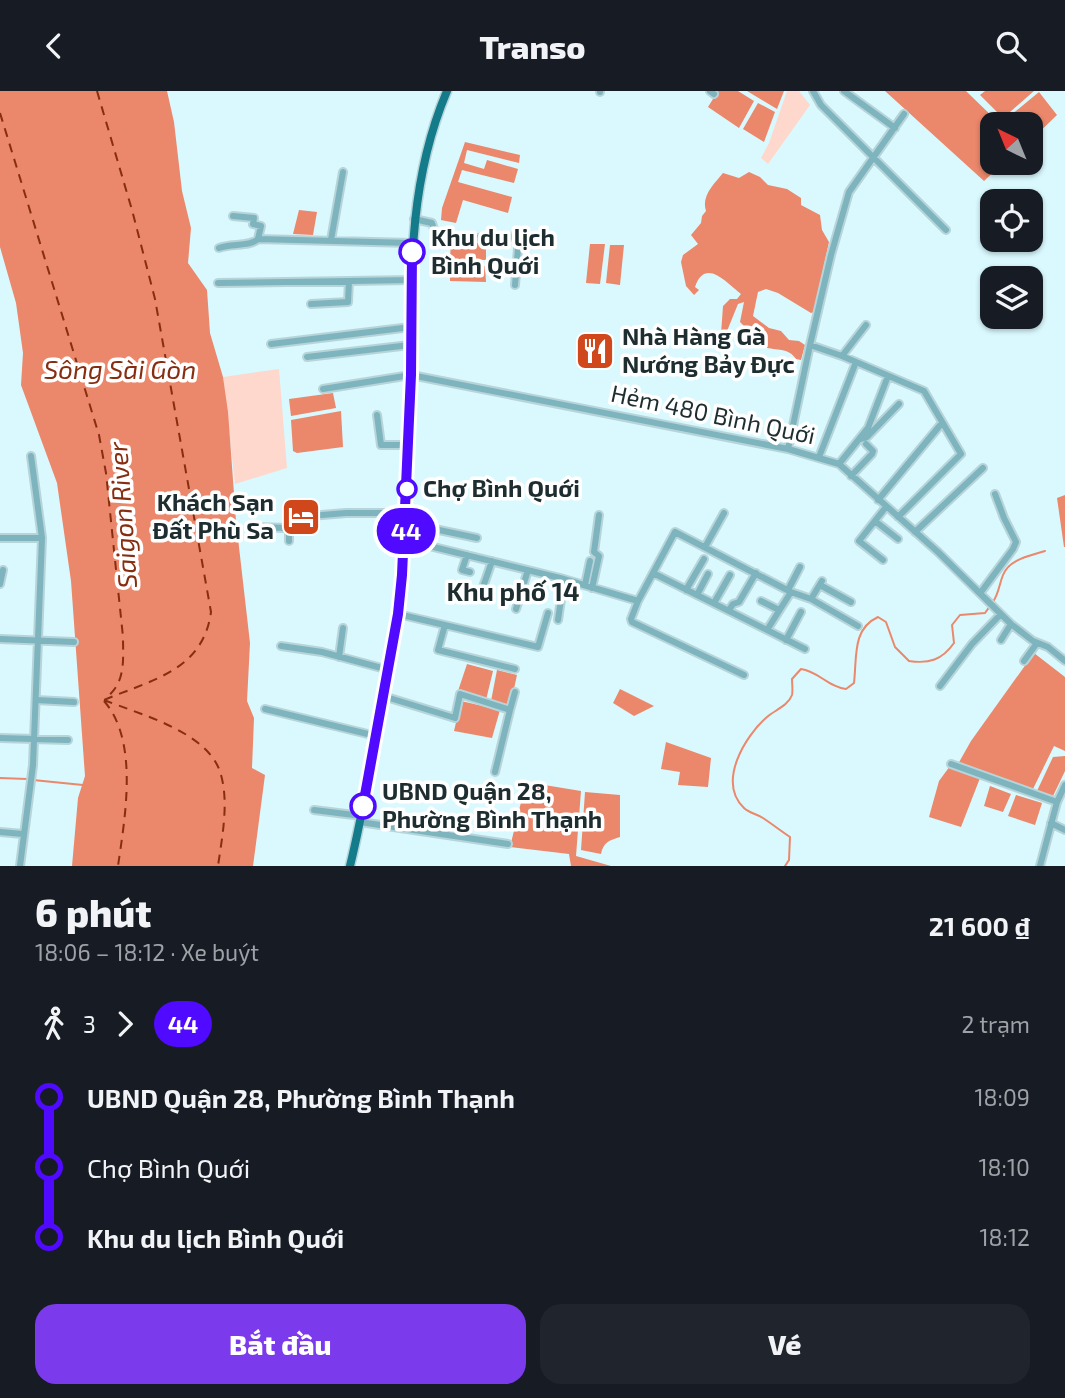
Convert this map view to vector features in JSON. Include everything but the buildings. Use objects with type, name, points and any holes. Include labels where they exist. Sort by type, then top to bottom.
[{"type":"main road","points":[[350,866],[398,614],[406,530],[411,375],[411,243],[414,219],[426,150],[447,91]]},
{"type":"street","points":[[813,91],[817,101],[946,230]]},
{"type":"street","points":[[844,91],[895,128]]},
{"type":"street","points":[[788,449],[831,255],[849,192],[904,114]]},
{"type":"street","points":[[331,240],[343,172]]},
{"type":"street","points":[[219,248],[254,243],[258,239],[261,226],[253,224],[254,218],[233,216]]},
{"type":"street","points":[[414,219],[432,223],[435,233],[450,239],[523,236],[515,285]]},
{"type":"street","points":[[258,239],[411,243]]},
{"type":"street","points":[[218,283],[412,280]]},
{"type":"street","points":[[311,304],[348,302],[349,281]]},
{"type":"street","points":[[842,356],[866,325]]},
{"type":"street","points":[[271,344],[411,327]]},
{"type":"street","points":[[307,357],[410,345]]},
{"type":"street","points":[[810,345],[924,391],[961,454],[898,517]]},
{"type":"street","points":[[819,457],[856,362]]},
{"type":"street","points":[[323,389],[411,375]]},
{"type":"street","name":"Hẻm 480 Bình Quới","points":[[411,375],[788,449],[839,464],[981,592],[1000,615],[1065,661]]},
{"type":"street","points":[[863,442],[888,376]]},
{"type":"street","points":[[839,464],[899,404]]},
{"type":"street","points":[[377,415],[381,445],[407,445]]},
{"type":"street","points":[[878,500],[942,423]]},
{"type":"street","points":[[851,476],[872,454],[873,451],[863,442]]},
{"type":"street","points":[[20,866],[33,765],[42,538],[31,456]]},
{"type":"street","points":[[915,532],[983,468]]},
{"type":"street","points":[[981,592],[1016,541],[995,495]]},
{"type":"street","points":[[883,560],[859,541],[886,507]]},
{"type":"street","points":[[289,541],[289,528],[298,517],[346,513],[406,513]]},
{"type":"street","points":[[705,547],[723,513]]},
{"type":"street","points":[[588,586],[598,557],[594,552],[600,515]]},
{"type":"street","points":[[875,521],[898,539]]},
{"type":"street","points":[[249,527],[289,528]]},
{"type":"street","points":[[406,530],[429,533],[439,530],[477,538]]},
{"type":"street","points":[[744,675],[632,622],[638,601],[675,532],[790,591],[811,599],[858,626]]},
{"type":"street","points":[[0,538],[42,538]]},
{"type":"street","points":[[405,540],[564,579],[638,601]]},
{"type":"street","points":[[467,555],[461,570],[470,572]]},
{"type":"street","points":[[686,590],[704,559]]},
{"type":"street","points":[[482,590],[492,561]]},
{"type":"street","points":[[588,586],[590,561]]},
{"type":"street","points":[[767,631],[790,591],[800,567]]},
{"type":"street","points":[[0,584],[3,570]]},
{"type":"street","points":[[516,609],[527,570]]},
{"type":"street","points":[[653,573],[805,649]]},
{"type":"street","points":[[729,611],[733,604],[739,603],[756,573]]},
{"type":"street","points":[[697,596],[708,574]]},
{"type":"street","points":[[714,603],[730,575]]},
{"type":"street","points":[[558,620],[564,579]]},
{"type":"street","points":[[811,599],[821,583],[851,603]]},
{"type":"street","points":[[761,601],[779,610]]},
{"type":"street","points":[[786,640],[801,612]]},
{"type":"street","points":[[398,614],[538,647],[548,613]]},
{"type":"street","points":[[940,686],[972,644],[1000,615]]},
{"type":"street","points":[[1001,640],[1011,624]]},
{"type":"street","points":[[445,625],[438,650],[515,669]]},
{"type":"street","points":[[339,657],[343,628]]},
{"type":"street","points":[[0,639],[74,642]]},
{"type":"street","points":[[1024,661],[1037,643]]},
{"type":"street","points":[[281,646],[317,651],[389,670]]},
{"type":"street","points":[[495,772],[515,692]]},
{"type":"street","points":[[383,696],[455,718],[460,694],[510,710]]},
{"type":"street","points":[[36,701],[74,702]]},
{"type":"street","points":[[265,709],[376,736]]},
{"type":"street","points":[[0,738],[68,740]]},
{"type":"street","points":[[951,764],[1057,802]]},
{"type":"street","points":[[1040,866],[1057,802],[1065,786]]},
{"type":"street","points":[[314,810],[508,844]]},
{"type":"street","points":[[1051,823],[1065,831]]},
{"type":"street","points":[[0,832],[23,834]]},
{"type":"shaded area","points":[[787,91],[799,91],[810,105],[768,164],[761,158]]},
{"type":"shaded area","points":[[279,369],[287,468],[235,484],[223,377]]},
{"type":"water","name":"Sông Sài Gòn","points":[[0,91],[167,91],[174,122],[182,191],[191,228],[188,263],[207,290],[210,333],[223,377],[228,412],[236,521],[250,643],[247,701],[254,718],[252,768],[265,775],[253,866],[72,866],[78,798],[85,776],[71,581],[57,483],[21,385],[23,353],[16,303],[0,247]]},
{"type":"water","points":[[718,91],[738,91],[754,101],[739,128],[708,107]]},
{"type":"water","points":[[747,91],[784,91],[777,109]]},
{"type":"water","points":[[885,91],[966,91],[988,112],[980,112],[980,175],[990,175],[984,181]]},
{"type":"water","points":[[985,91],[1034,91],[1010,112],[997,112],[980,95]]},
{"type":"water","points":[[1039,92],[1057,115],[1043,128],[1043,112],[1015,112]]},
{"type":"water","points":[[758,103],[775,112],[764,142],[743,129]]},
{"type":"water","points":[[465,142],[520,155],[519,163],[467,150],[464,163],[484,169],[487,160],[518,169],[514,183],[462,170],[458,182],[512,197],[508,213],[463,200],[456,223],[441,220],[442,208]]},
{"type":"water","points":[[749,172],[768,185],[787,189],[801,198],[801,205],[820,215],[822,230],[829,242],[814,312],[811,313],[778,293],[766,289],[758,292],[753,316],[769,328],[781,331],[789,340],[805,345],[801,360],[786,351],[764,347],[757,333],[748,330],[740,322],[744,302],[738,304],[725,336],[721,334],[723,306],[741,294],[723,279],[710,273],[704,274],[699,278],[695,287],[699,290],[694,295],[686,286],[681,262],[683,255],[698,244],[691,235],[701,223],[706,211],[705,200],[709,191],[723,173],[739,178]]},
{"type":"water","points":[[299,210],[317,212],[313,235],[293,234]]},
{"type":"water","points":[[451,241],[486,241],[486,260],[450,259]]},
{"type":"water","points":[[590,244],[605,244],[600,284],[586,283]]},
{"type":"water","points":[[610,245],[624,245],[620,285],[606,283]]},
{"type":"water","points":[[450,264],[485,266],[486,282],[450,281]]},
{"type":"water","points":[[333,393],[336,408],[291,416],[289,399]]},
{"type":"water","points":[[341,411],[343,447],[297,453],[293,451],[291,420]]},
{"type":"water","points":[[1065,495],[1065,547],[1064,547],[1057,498]]},
{"type":"water","points":[[1034,653],[1065,677],[1065,751],[1054,746],[1033,789],[958,764],[971,741]]},
{"type":"water","points":[[467,664],[493,671],[486,700],[458,691]]},
{"type":"water","points":[[497,670],[517,675],[510,707],[491,701]]},
{"type":"water","points":[[620,689],[654,706],[634,716],[613,703]]},
{"type":"water","points":[[461,701],[500,710],[492,738],[454,731]]},
{"type":"water","points":[[666,742],[711,758],[708,787],[678,785],[680,772],[661,769]]},
{"type":"water","points":[[1065,756],[1065,771],[1053,796],[1037,791],[1053,757]]},
{"type":"water","points":[[950,766],[980,778],[961,827],[929,817],[939,781]]},
{"type":"water","points":[[526,782],[581,791],[576,856],[611,866],[571,866],[569,854],[510,847]]},
{"type":"water","points":[[990,786],[1011,794],[1003,812],[984,806]]},
{"type":"water","points":[[585,792],[620,795],[620,837],[607,843],[601,854],[581,850]]},
{"type":"water","points":[[1016,795],[1042,803],[1035,825],[1008,816]]},
{"type":"waterway","points":[[993,602],[1003,575],[1010,565],[1045,551]]},
{"type":"waterway","points":[[785,866],[789,860],[790,837],[744,808],[736,797],[733,785],[737,760],[743,747],[759,725],[790,699],[792,679],[801,669],[807,670],[846,689],[854,683],[860,636],[870,622],[878,617],[886,622],[895,647],[909,661],[923,662],[934,659],[945,653],[954,643],[952,625],[960,615],[985,613],[990,606]]},
{"type":"waterway","points":[[0,778],[27,779]]},
{"type":"waterway","points":[[33,780],[83,785]]},
{"type":"ferry route","points":[[97,91],[155,299],[211,612],[198,648],[186,660],[156,679],[104,700]]},
{"type":"ferry route","points":[[0,113],[99,435],[106,473],[123,637],[122,670],[118,684],[107,697]]},
{"type":"ferry route","points":[[104,700],[189,736],[214,760],[221,775],[224,797],[218,866]]},
{"type":"ferry route","points":[[104,701],[115,718],[126,758],[126,803],[118,866]]},
{"type":"bus line","name":"44","points":[[363,806],[398,614],[406,530],[412,252]]},
{"type":"place","name":"Khu du lịch Bình Quới","points":[[412,252]]},
{"type":"place","name":"Nhà Hàng Gà Nướng Bảy Đực","points":[[595,351]]},
{"type":"place","name":"Chợ Bình Quới","points":[[407,489]]},
{"type":"place","name":"Khách Sạn Đất Phù Sa","points":[[301,517]]},
{"type":"place","name":"UBND Quận 28, Phường Bình Thạnh","points":[[363,806]]},
{"type":"district","name":"Khu phố 14","points":[[513,592]]},
{"type":"water label","name":"Saigon River","points":[[123,515]]}]
